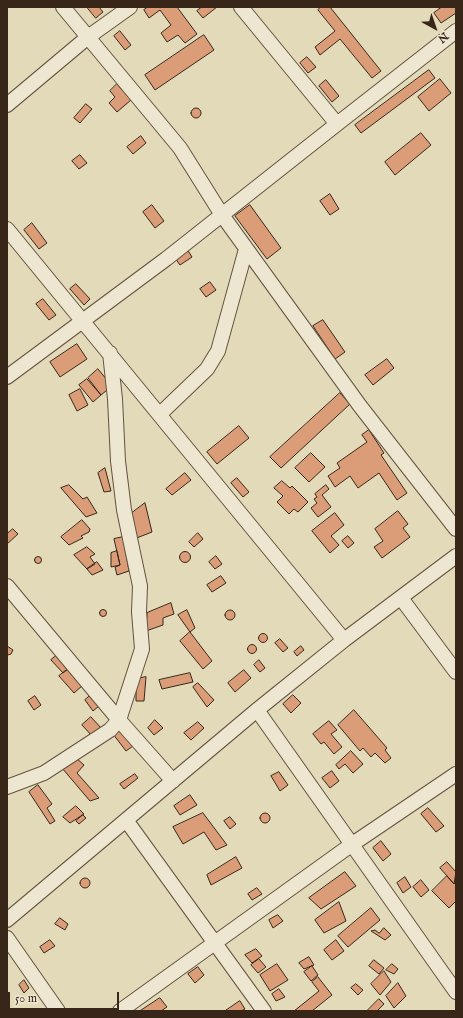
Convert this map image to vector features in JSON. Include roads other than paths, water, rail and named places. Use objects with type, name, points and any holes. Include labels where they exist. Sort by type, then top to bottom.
[{"type":"street","points":[[63,7],[180,148],[222,215],[246,249],[360,406],[456,529]]},
{"type":"street","points":[[7,105],[88,37],[130,7]]},
{"type":"street","points":[[241,7],[337,124]]},
{"type":"street","points":[[7,377],[222,215],[456,31]]},
{"type":"street","points":[[7,229],[344,640]]},
{"type":"street","points":[[160,414],[207,369],[218,352],[246,249]]},
{"type":"street","points":[[7,787],[44,773],[110,730],[119,720],[142,649],[139,612],[140,586],[124,510],[118,461],[115,399],[110,353]]},
{"type":"street","points":[[7,920],[256,710],[344,640],[456,556]]},
{"type":"street","points":[[7,586],[119,720],[173,781]]},
{"type":"street","points":[[401,598],[456,672]]},
{"type":"street","points":[[256,710],[456,992]]},
{"type":"street","points":[[120,1011],[351,846],[456,774]]},
{"type":"street","points":[[126,820],[264,1011]]},
{"type":"street","points":[[7,938],[58,1011]]}]
